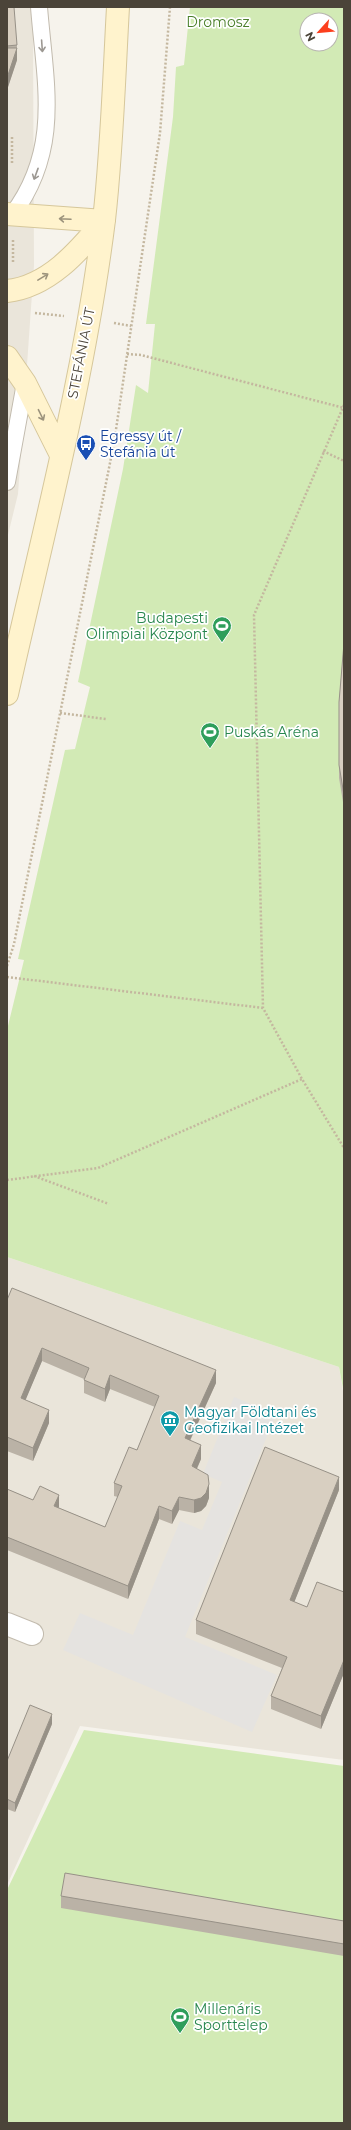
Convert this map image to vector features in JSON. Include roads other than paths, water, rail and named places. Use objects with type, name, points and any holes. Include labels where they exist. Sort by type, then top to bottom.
[{"type":"street","name":"STEFÁNIA ÚT","points":[[7,694],[61,455],[88,319],[104,221],[110,154],[118,7]]},
{"type":"street","points":[[9,216],[104,221]]},
{"type":"street","points":[[7,290],[35,282],[56,269],[84,244],[104,221]]},
{"type":"street","points":[[7,357],[25,383],[61,455]]},
{"type":"street","points":[[7,1624],[32,1634]]},
{"type":"lane","points":[[9,216],[26,197],[35,176],[46,133],[39,7]]},
{"type":"lane","points":[[7,482],[25,383]]},
{"type":"place","name":"Egressy út / Stefánia út","points":[[86,461]]},
{"type":"place","name":"Budapesti Olimpiai Központ","points":[[222,643]]},
{"type":"place","name":"Puskás Aréna","points":[[210,749]]},
{"type":"place","name":"Magyar Földtani és Geofizikai Intézet","points":[[170,1437]]},
{"type":"place","name":"Millenáris Sporttelep","points":[[180,2034]]},
{"type":"park label","name":"Dromosz","points":[[218,22]]}]
